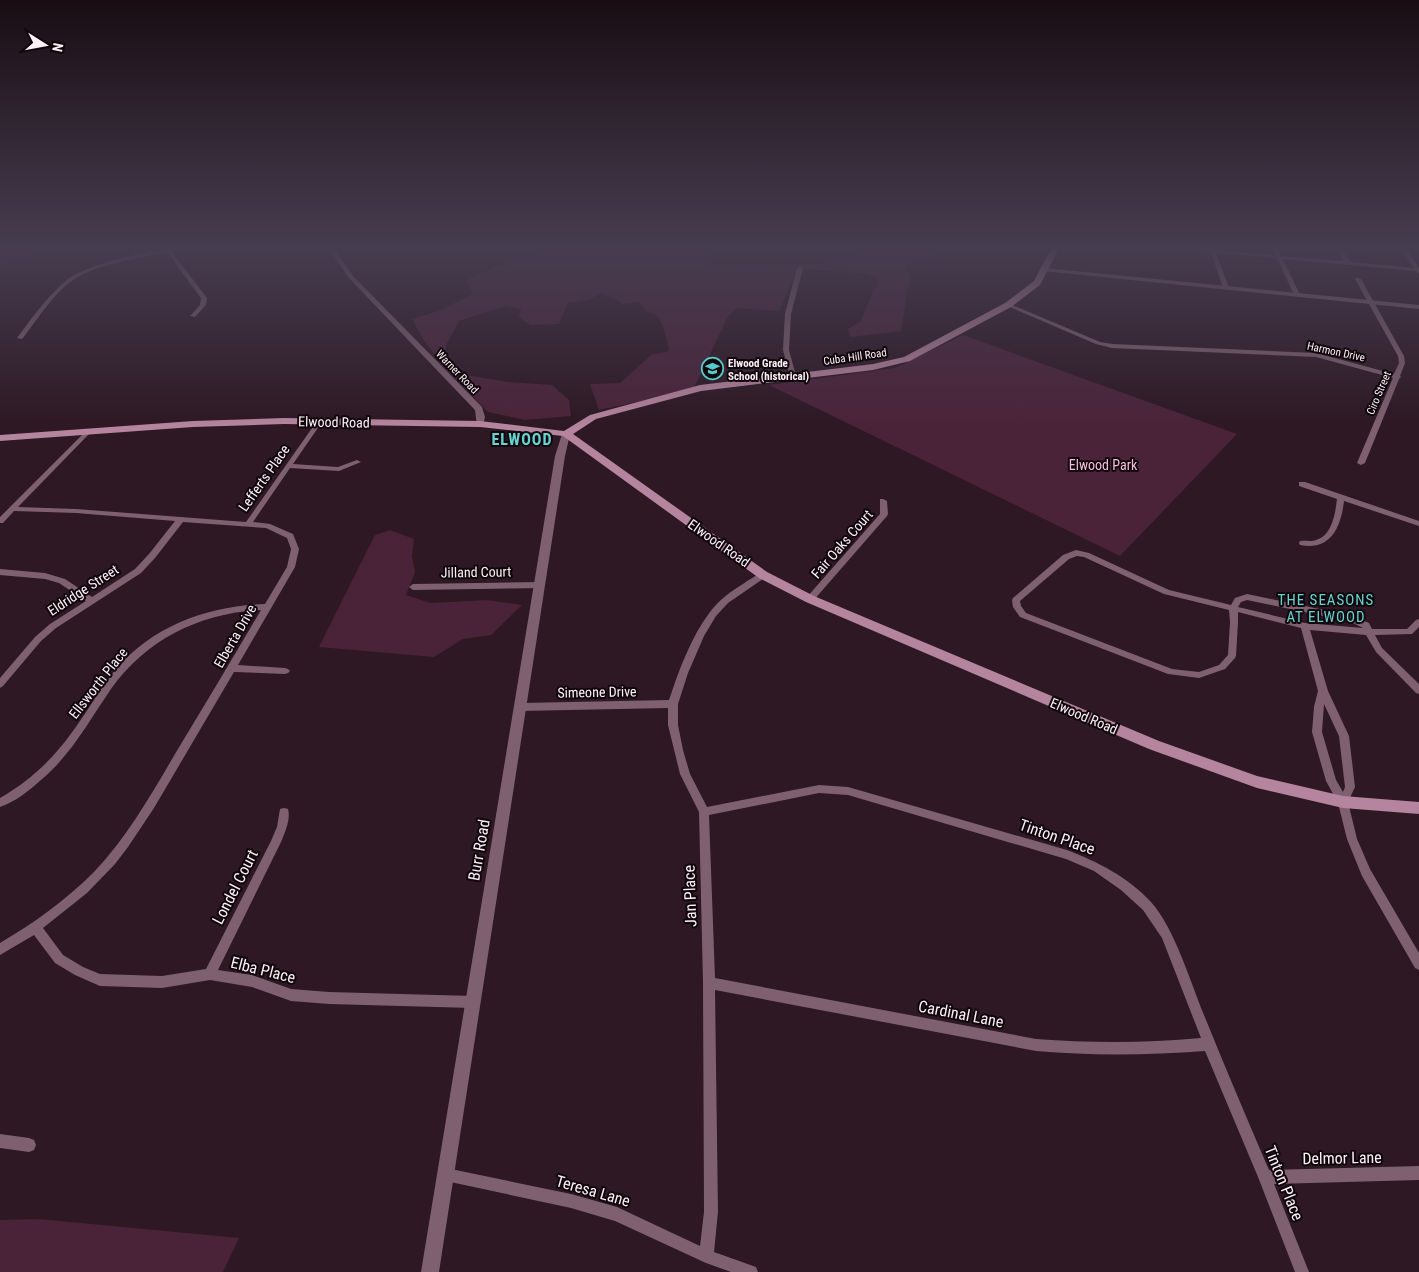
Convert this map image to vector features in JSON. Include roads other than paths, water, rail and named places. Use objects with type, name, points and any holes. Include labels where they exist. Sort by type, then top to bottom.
[{"type":"main road","name":"Cuba Hill Road","points":[[566,434],[593,417],[693,390],[873,367],[907,359],[1004,307]]},
{"type":"main road","name":"Elwood Road","points":[[0,438],[202,424],[319,422],[480,424],[536,429],[566,434],[763,575],[810,599],[1154,746],[1257,782],[1343,802],[1419,808]]},
{"type":"street","points":[[20,338],[46,307]]},
{"type":"street","points":[[193,316],[201,307]]},
{"type":"street","name":"Warner Road","points":[[380,307],[478,410],[481,417],[480,424]]},
{"type":"street","points":[[790,307],[786,350],[793,376]]},
{"type":"street","name":"Harmon Drive","points":[[1014,307],[1098,343],[1112,346],[1316,355],[1398,377]]},
{"type":"street","name":"Ciro Street","points":[[1361,462],[1398,377],[1402,363],[1401,356],[1375,307]]},
{"type":"street","name":"Lefferts Place","points":[[248,524],[319,422]]},
{"type":"street","points":[[0,521],[89,432]]},
{"type":"street","name":"Burr Road","points":[[430,1272],[490,885],[521,707],[560,456],[566,434]]},
{"type":"street","points":[[288,466],[339,469],[357,462]]},
{"type":"street","points":[[1302,484],[1419,524]]},
{"type":"street","points":[[1303,543],[1318,543],[1331,532],[1339,517],[1341,498]]},
{"type":"street","name":"Fair Oaks Court","points":[[810,599],[884,514],[883,501]]},
{"type":"street","name":"Elberta Drive","points":[[0,949],[36,928],[72,900],[100,873],[123,846],[291,568],[295,549],[290,536],[267,526],[76,511],[14,509]]},
{"type":"street","name":"Eldridge Street","points":[[0,684],[38,639],[52,626],[138,571],[181,519]]},
{"type":"street","points":[[1419,622],[1409,632],[1369,632],[1305,626],[1233,608],[1167,592],[1086,555],[1076,553],[1066,557],[1016,600],[1017,607],[1023,615],[1171,672],[1199,675],[1222,667],[1232,656],[1233,608],[1238,600],[1247,597],[1353,619],[1366,625],[1369,632],[1379,650],[1419,690]]},
{"type":"street","points":[[0,572],[45,576],[62,582],[92,601]]},
{"type":"street","name":"Jan Place","points":[[706,1256],[711,1212],[709,983],[704,812],[685,774],[678,750],[673,726],[673,704],[683,673],[700,636],[713,614],[740,589],[763,575]]},
{"type":"street","name":"Jilland Court","points":[[413,587],[539,585]]},
{"type":"street","name":"Ellsworth Place","points":[[0,804],[41,776],[56,761],[129,661],[146,646],[183,624],[202,616],[226,610],[267,607]]},
{"type":"street","points":[[1305,626],[1323,691],[1344,736],[1350,787],[1343,802]]},
{"type":"street","points":[[232,668],[284,671]]},
{"type":"street","points":[[1323,691],[1317,732],[1331,781],[1343,802],[1352,838],[1366,872],[1419,964]]},
{"type":"street","name":"Simeone Drive","points":[[521,707],[673,704]]},
{"type":"street","name":"Tinton Place","points":[[704,812],[819,790],[848,791],[1067,855],[1098,868],[1125,886],[1146,906],[1166,934],[1302,1272]]},
{"type":"street","name":"Londel Court","points":[[210,974],[276,842],[282,827],[284,812]]},
{"type":"street","name":"Elba Place","points":[[36,928],[59,959],[79,971],[100,980],[162,982],[210,974],[252,982],[291,995],[329,998],[473,1002]]},
{"type":"street","name":"Cardinal Lane","points":[[709,983],[1036,1045],[1075,1049],[1164,1048],[1209,1044]]},
{"type":"street","points":[[0,1141],[29,1145]]},
{"type":"street","name":"Delmor Lane","points":[[1265,1177],[1419,1173]]},
{"type":"street","name":"Teresa Lane","points":[[446,1175],[571,1201],[617,1214],[706,1256],[751,1272]]},
{"type":"place","name":"Elwood Grade School (historical)","points":[[712,369]]},
{"type":"district","name":"ELWOOD","points":[[522,439]]},
{"type":"district","name":"THE SEASONS AT ELWOOD","points":[[1326,608]]},
{"type":"park label","name":"Elwood Park","points":[[1103,465]]}]
